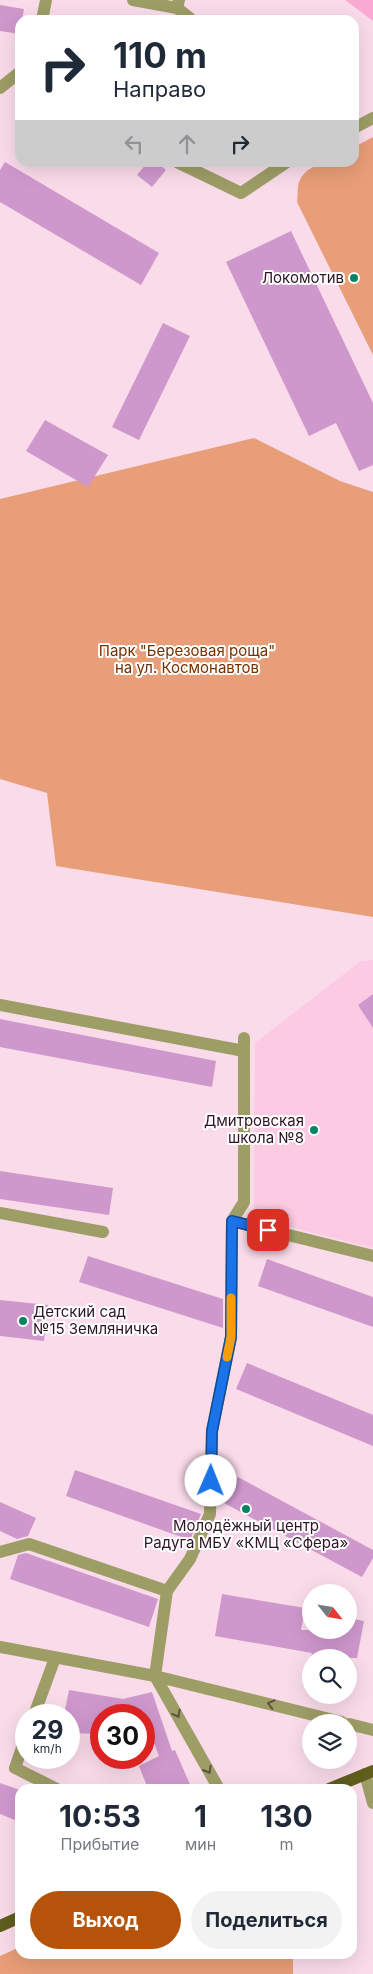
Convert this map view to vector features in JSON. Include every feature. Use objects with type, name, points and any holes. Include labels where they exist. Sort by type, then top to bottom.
[{"type":"main road","points":[[341,1784],[369,1772]]},
{"type":"main road","points":[[0,1926],[15,1919]]},
{"type":"street","points":[[43,15],[46,0]]},
{"type":"street","points":[[133,0],[178,4],[188,15]]},
{"type":"street","points":[[0,88],[15,76]]},
{"type":"street","points":[[359,125],[373,118]]},
{"type":"street","points":[[187,167],[241,193],[279,167]]},
{"type":"street","points":[[0,1005],[244,1045],[244,1202],[232,1221],[231,1337],[212,1431],[210,1514],[190,1559],[167,1591],[155,1676],[216,1784]]},
{"type":"street","points":[[0,1213],[103,1232]]},
{"type":"street","points":[[232,1221],[373,1256]]},
{"type":"street","points":[[0,1552],[28,1544],[167,1591]]},
{"type":"street","points":[[0,1647],[155,1676],[309,1714]]},
{"type":"street","points":[[38,1704],[54,1658]]},
{"type":"street","points":[[357,1726],[373,1729],[373,1737]]},
{"type":"street","points":[[17,1769],[47,1784]]},
{"type":"street","points":[[369,1772],[373,1803]]},
{"type":"shaded area","points":[[345,0],[373,0],[373,21]]},
{"type":"shaded area","name":"Дмитровская школа №8","points":[[373,960],[373,1248],[254,1218],[255,1043],[361,961]]},
{"type":"green space","name":"Локомотив","points":[[373,137],[373,355],[297,202],[299,182],[303,175],[314,167],[359,167],[359,144]]},
{"type":"green space","name":"Парк \"Березовая роща\" на ул. Космонавтов","points":[[254,438],[340,481],[373,492],[373,917],[56,866],[47,793],[0,779],[0,499]]},
{"type":"green space","points":[[15,1949],[15,1959],[293,1959],[293,1974],[0,1974],[0,1956]]},
{"type":"building","points":[[0,5],[24,9],[23,15],[15,15],[15,33],[0,31]]},
{"type":"building","points":[[5,162],[159,253],[141,285],[0,202],[0,170]]},
{"type":"building","points":[[144,167],[163,167],[166,170],[152,187],[137,175]]},
{"type":"building","points":[[291,231],[373,403],[373,465],[359,471],[336,423],[309,436],[226,262]]},
{"type":"building","points":[[163,323],[190,336],[139,440],[112,427]]},
{"type":"building","points":[[45,420],[108,455],[88,487],[26,451]]},
{"type":"building","points":[[373,994],[373,1028],[358,1005]]},
{"type":"building","points":[[0,1019],[216,1061],[212,1087],[0,1047]]},
{"type":"building","points":[[0,1171],[113,1188],[109,1215],[0,1199]]},
{"type":"building","points":[[88,1256],[223,1299],[223,1328],[79,1282]]},
{"type":"building","points":[[267,1259],[373,1297],[373,1327],[258,1286]]},
{"type":"building","name":"Детский сад №15 Земляничка","points":[[0,1300],[48,1305],[44,1341],[0,1336]]},
{"type":"building","points":[[247,1363],[373,1415],[373,1446],[236,1389]]},
{"type":"building","points":[[75,1470],[201,1514],[190,1540],[66,1496]]},
{"type":"building","points":[[238,1477],[373,1550],[373,1558],[362,1577],[224,1503]]},
{"type":"building","points":[[0,1502],[36,1518],[28,1536],[17,1539],[0,1531]]},
{"type":"building","points":[[26,1553],[158,1599],[149,1627],[10,1579],[18,1555]]},
{"type":"building","points":[[222,1594],[302,1607],[302,1639],[358,1639],[358,1620],[364,1621],[357,1658],[357,1649],[302,1649],[302,1651],[215,1636]]},
{"type":"building","points":[[69,1690],[123,1699],[152,1692],[172,1751],[175,1750],[190,1784],[146,1784],[140,1769],[155,1769],[155,1758],[159,1756],[155,1746],[155,1704],[90,1704],[90,1734],[80,1733],[80,1704],[66,1704]]},
{"type":"building","points":[[0,1783],[15,1788],[15,1820],[0,1814]]},
{"type":"slow traffic","points":[[227,1357],[231,1337],[231,1298]]},
{"type":"place","name":"Локомотив","points":[[354,278]]},
{"type":"place","name":"Дмитровская школа №8","points":[[314,1130]]},
{"type":"place","name":"Детский сад №15 Земляничка","points":[[23,1321]]},
{"type":"place","name":"Молодёжный центр Радуга МБУ «КМЦ «Сфера»","points":[[246,1509]]},
{"type":"route","points":[[211,1481],[212,1431],[231,1337],[232,1221],[268,1230]]}]
